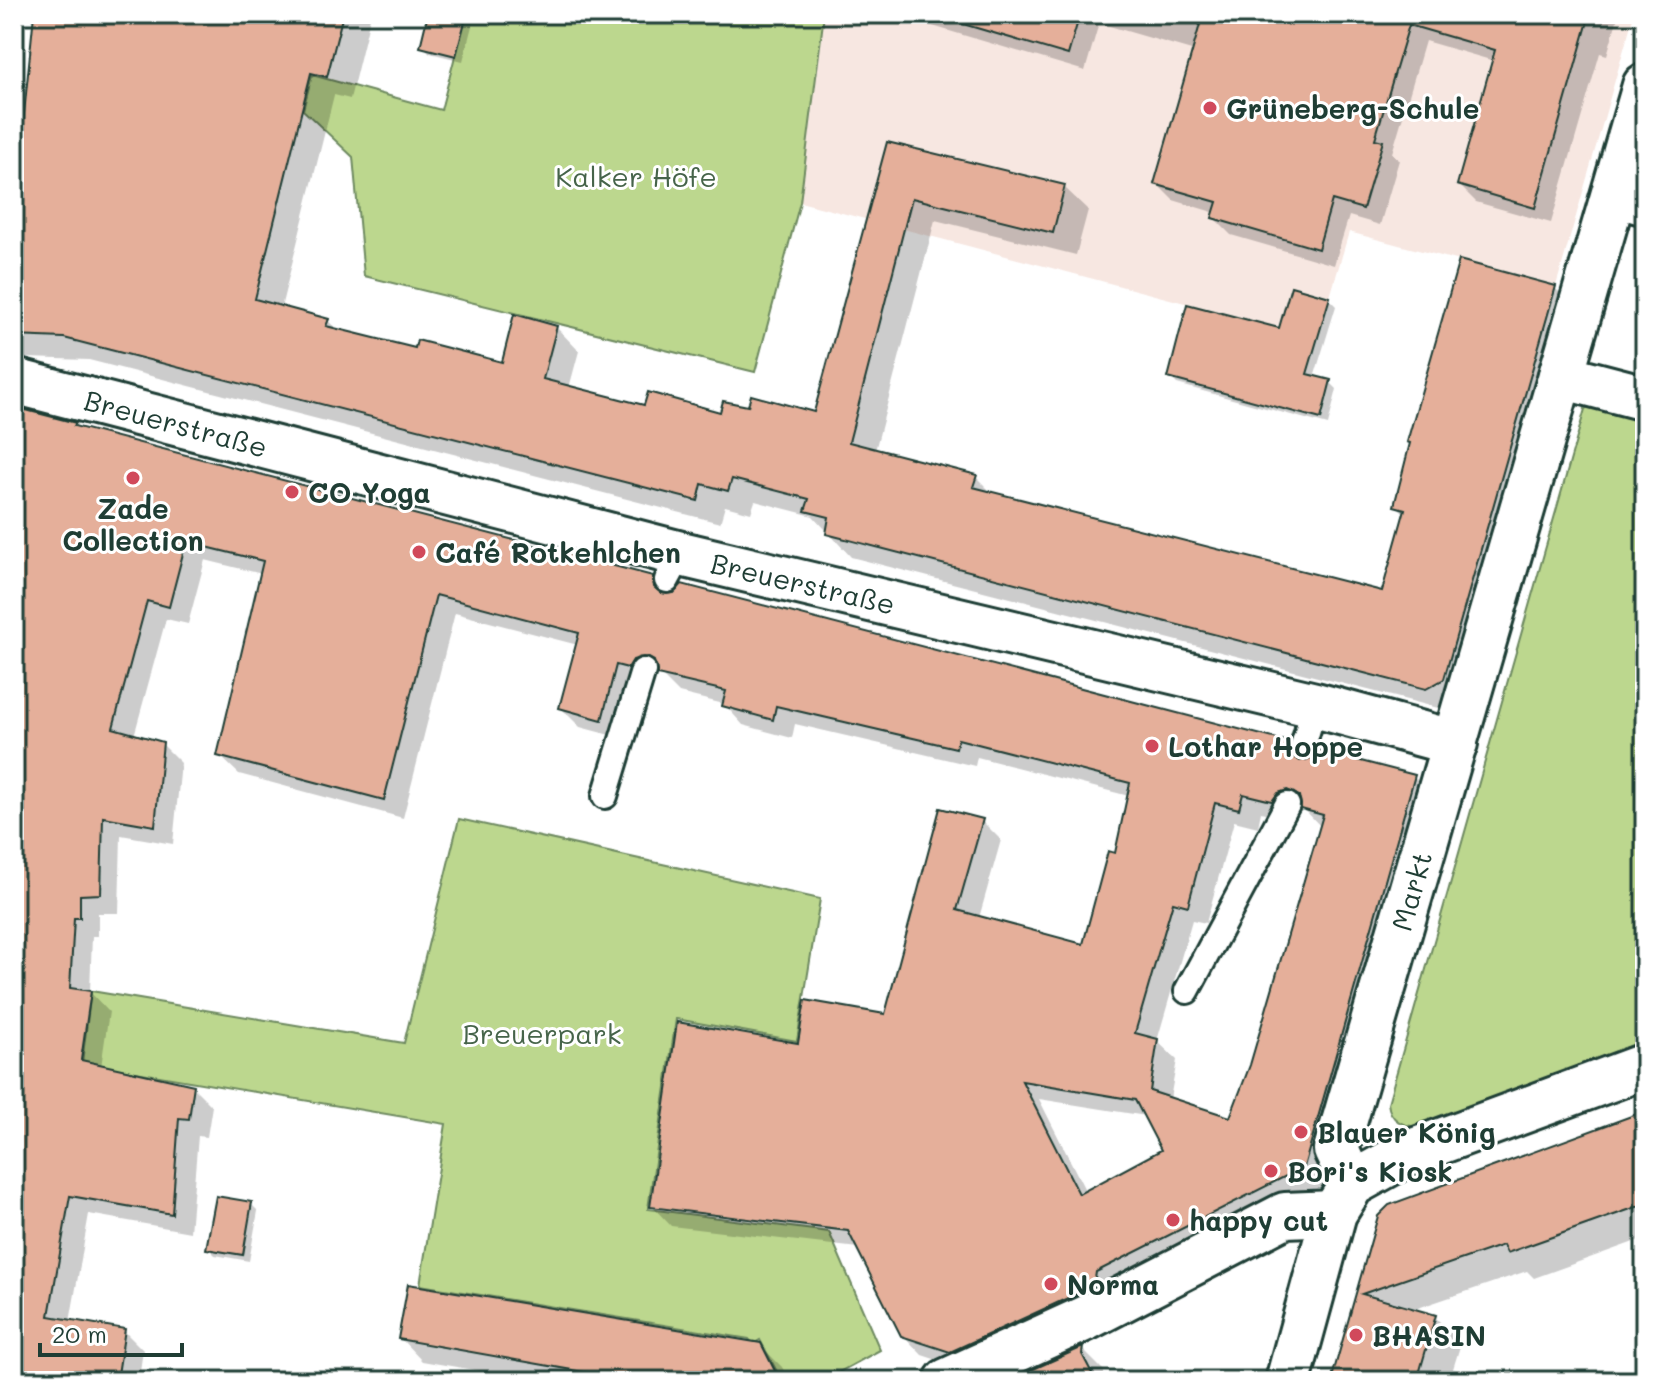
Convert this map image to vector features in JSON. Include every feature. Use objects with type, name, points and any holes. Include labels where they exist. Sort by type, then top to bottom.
[{"type":"street","name":"Markt","points":[[1343,1199],[1336,1150],[1561,376],[1627,208],[1645,86]]},
{"type":"street","points":[[1561,376],[1645,398]]},
{"type":"street","name":"Breuerstraße","points":[[14,381],[674,567],[1315,705],[1455,743]]},
{"type":"street","points":[[947,1381],[1086,1318],[1285,1215],[1343,1199],[1406,1154],[1645,1066]]},
{"type":"street","points":[[1288,1381],[1343,1199]]},
{"type":"lane","points":[[605,796],[643,671]]},
{"type":"lane","points":[[1303,746],[1315,705]]},
{"type":"lane","points":[[1187,991],[1287,805]]},
{"type":"shaded area","name":"Grüneberg-Schule","points":[[824,14],[1634,14],[1556,286],[1349,232],[1318,338],[800,202]]},
{"type":"green space","name":"Kalker Höfe","points":[[466,14],[824,14],[800,202],[755,372],[364,276],[353,157],[303,110],[312,75],[441,110]]},
{"type":"green space","points":[[1596,402],[1645,413],[1645,1043],[1419,1127],[1408,1125],[1394,1118],[1388,1103],[1585,409]]},
{"type":"green space","name":"Breuerpark","points":[[459,819],[820,899],[797,1041],[676,1019],[648,1209],[829,1232],[880,1350],[823,1381],[782,1381],[760,1340],[753,1344],[749,1339],[420,1285],[446,1124],[82,1063],[91,991],[404,1043]]},
{"type":"building","points":[[34,14],[343,14],[327,77],[311,73],[255,299],[329,319],[326,326],[415,348],[417,340],[502,362],[514,314],[557,326],[543,379],[644,405],[648,392],[720,412],[723,401],[748,406],[751,395],[814,412],[887,142],[1065,185],[1053,233],[912,198],[849,442],[977,475],[973,487],[1382,591],[1405,509],[1394,506],[1410,443],[1407,442],[1459,260],[1556,286],[1444,679],[1426,689],[826,534],[829,517],[805,511],[809,499],[732,479],[728,491],[702,484],[698,501],[64,338],[14,336],[14,213]]},
{"type":"building","points":[[428,14],[467,14],[456,56],[420,47]]},
{"type":"building","points":[[964,14],[1080,14],[1068,55],[963,24]]},
{"type":"building","points":[[1203,14],[1590,14],[1535,208],[1457,185],[1495,50],[1409,25],[1375,139],[1383,141],[1363,209],[1332,200],[1318,249],[1212,218],[1217,202],[1154,184]]},
{"type":"building","points":[[1291,286],[1330,297],[1307,374],[1331,380],[1321,419],[1168,378],[1187,304],[1279,328]]},
{"type":"building","points":[[14,407],[76,423],[74,426],[653,576],[654,587],[661,593],[674,593],[682,584],[1289,742],[1292,756],[1300,761],[1313,757],[1318,750],[1415,775],[1304,1167],[1096,1272],[1094,1286],[950,1352],[901,1336],[848,1231],[650,1207],[677,1022],[798,1043],[805,1000],[885,1014],[940,808],[983,819],[957,910],[1083,944],[1108,851],[1115,853],[1130,783],[958,739],[956,748],[776,706],[773,720],[722,706],[726,691],[657,675],[654,661],[647,657],[633,660],[628,668],[616,665],[602,720],[559,708],[579,633],[436,595],[384,800],[217,756],[263,561],[186,542],[169,607],[147,601],[113,728],[163,742],[155,826],[103,817],[101,894],[80,895],[80,918],[74,918],[70,988],[91,991],[81,1060],[194,1085],[189,1119],[179,1118],[172,1214],[70,1196],[49,1316],[125,1329],[117,1381],[14,1381]],"holes":[[[1287,790],[1299,796],[1301,809],[1323,815],[1250,1065],[1230,1117],[1150,1091],[1158,1039],[1135,1033],[1173,902],[1188,906],[1215,803],[1239,809],[1243,794],[1272,801],[1278,793]],[[1022,1081],[1135,1100],[1161,1150],[1079,1194]]]},
{"type":"building","points":[[1645,1111],[1645,1204],[1507,1253],[1503,1245],[1362,1294],[1436,1315],[1417,1381],[1331,1381],[1378,1216],[1389,1205]]},
{"type":"building","points":[[216,1196],[252,1202],[243,1255],[206,1249]]},
{"type":"building","points":[[408,1284],[761,1343],[780,1381],[634,1381],[398,1339]]},
{"type":"building","points":[[1083,1347],[1082,1354],[1096,1381],[1038,1381],[1020,1375]]},
{"type":"place","name":"Grüneberg-Schule","points":[[1210,108]]},
{"type":"place","name":"Zade Collection","points":[[133,478]]},
{"type":"place","name":"CO Yoga","points":[[292,492]]},
{"type":"place","name":"Café Rotkehlchen","points":[[419,552]]},
{"type":"place","name":"Lothar Hoppe","points":[[1152,746]]},
{"type":"place","name":"Blauer König","points":[[1301,1132]]},
{"type":"place","name":"Bori's Kiosk","points":[[1271,1171]]},
{"type":"place","name":"happy cut","points":[[1173,1220]]},
{"type":"place","name":"Norma","points":[[1051,1284]]},
{"type":"place","name":"BHASIN","points":[[1356,1335]]}]
